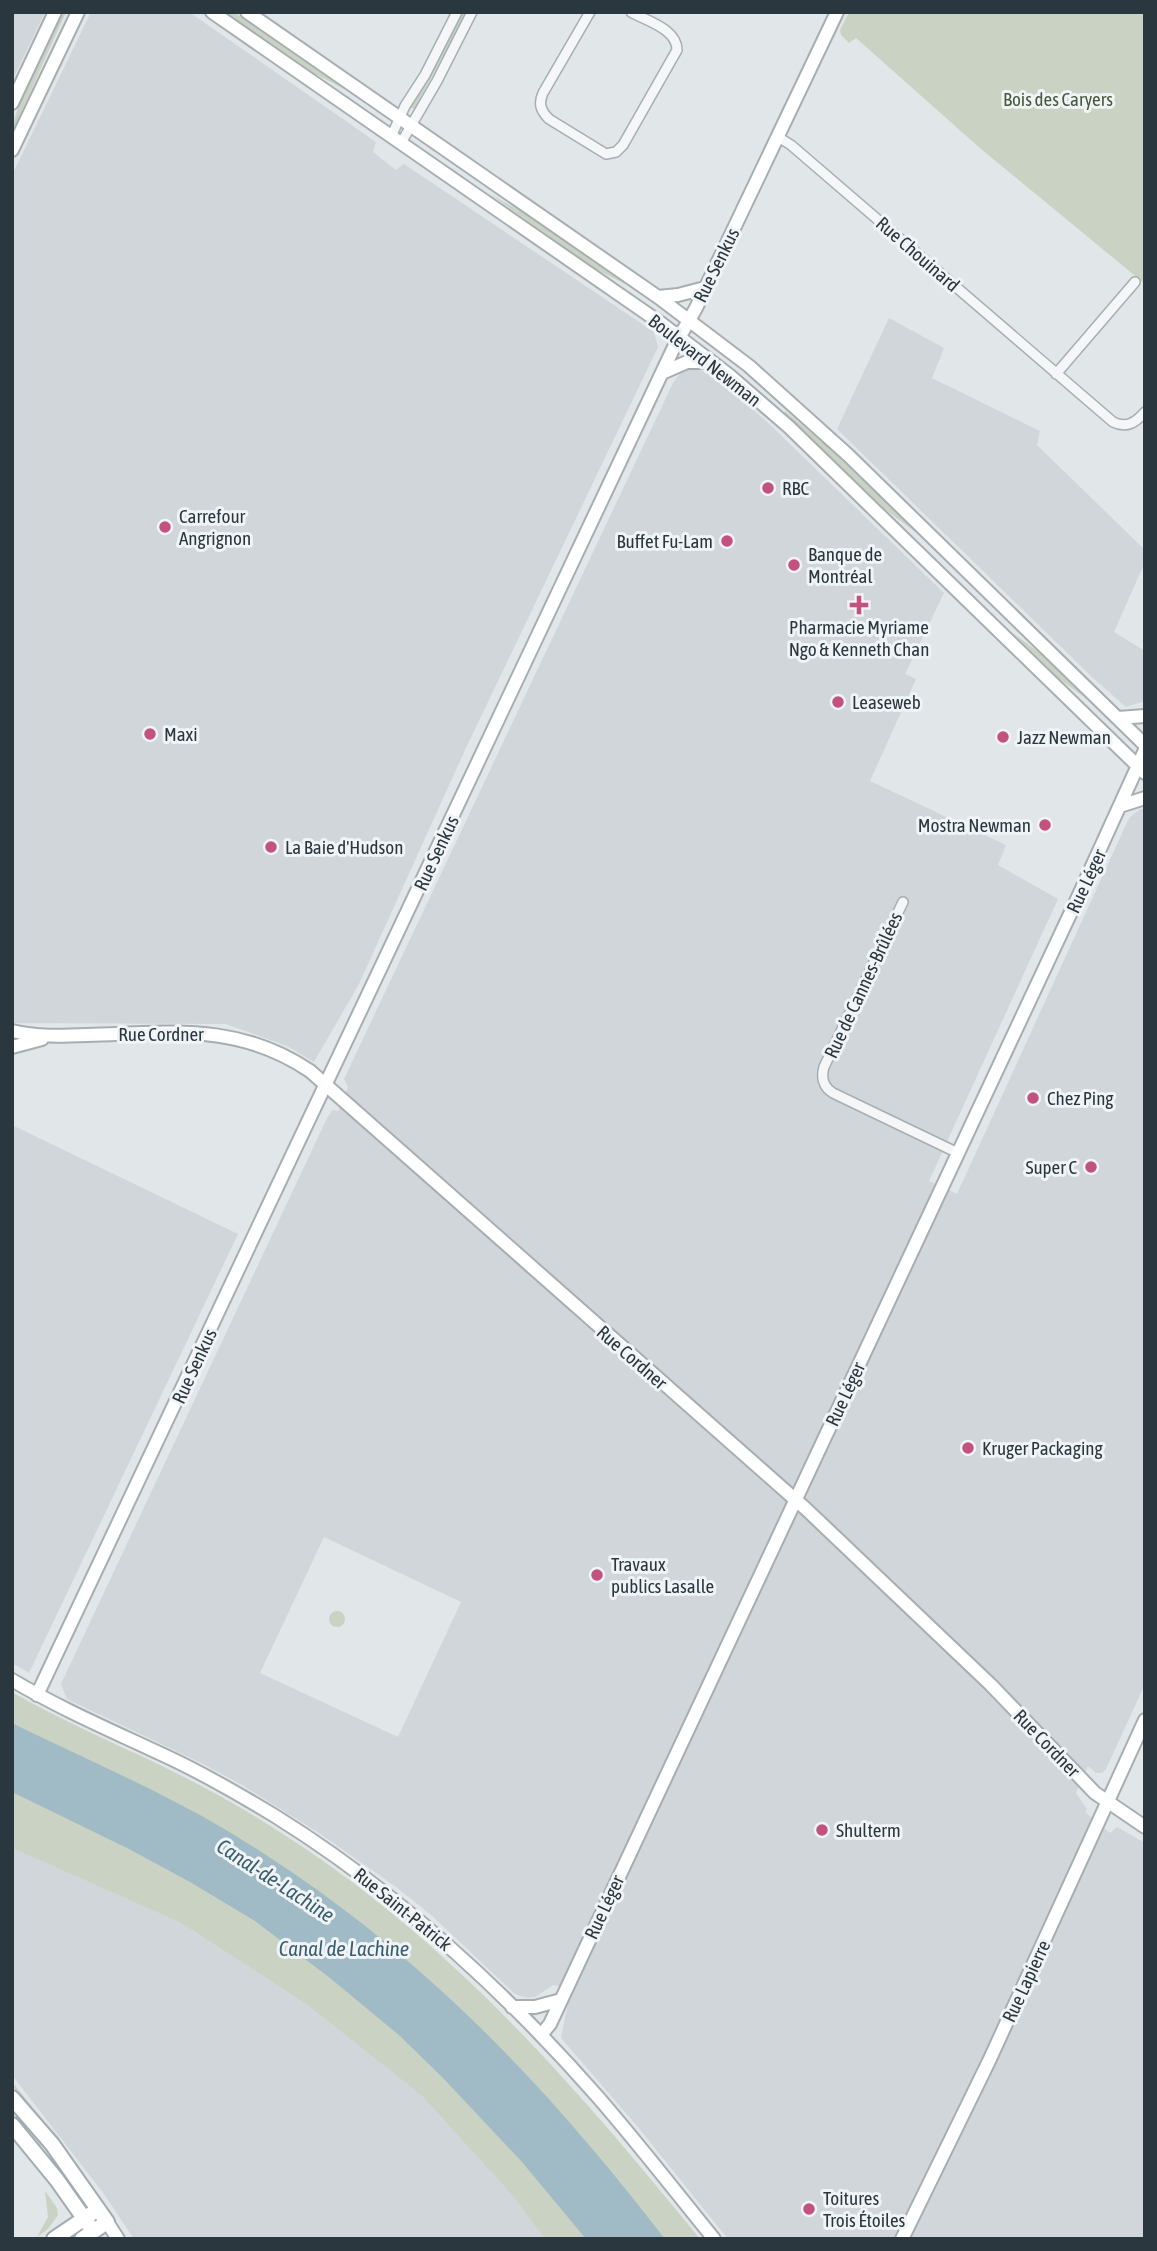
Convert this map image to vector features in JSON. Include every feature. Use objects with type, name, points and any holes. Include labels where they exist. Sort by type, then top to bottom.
[{"type":"main road","points":[[12,2098],[51,2144],[107,2222],[91,2236],[84,2218],[57,2180],[12,2125]]},
{"type":"main road","points":[[54,2239],[98,2209]]},
{"type":"street","points":[[12,103],[55,12]]},
{"type":"street","points":[[12,150],[78,12]]},
{"type":"street","name":"Boulevard Newman","points":[[212,12],[712,362],[789,427],[1141,770]]},
{"type":"street","name":"Boulevard Newman","points":[[247,12],[658,297],[758,374],[814,424],[1145,747]]},
{"type":"street","points":[[396,140],[399,118],[457,12]]},
{"type":"street","points":[[396,140],[411,126],[472,12]]},
{"type":"street","points":[[590,12],[543,93],[540,104],[549,119],[606,154],[616,152],[623,145],[677,50],[676,41],[669,32],[631,12]]},
{"type":"street","name":"Rue Senkus","points":[[37,1695],[679,337],[690,320],[837,12]]},
{"type":"street","name":"Rue Chouinard","points":[[778,137],[791,145],[1115,424],[1132,423],[1145,412]]},
{"type":"street","points":[[1056,374],[1135,282]]},
{"type":"street","points":[[658,297],[705,288]]},
{"type":"street","points":[[662,373],[687,362],[712,362]]},
{"type":"street","points":[[1118,718],[1145,716]]},
{"type":"street","name":"Rue Léger","points":[[541,2035],[550,2024],[1120,806],[1141,770],[1145,747]]},
{"type":"street","points":[[1120,806],[1145,798]]},
{"type":"street","name":"Rue de Cannes-Brûlées","points":[[903,902],[824,1067],[823,1080],[826,1088],[833,1093],[958,1153]]},
{"type":"street","points":[[12,1031],[52,1036]]},
{"type":"street","name":"Rue Cordner","points":[[52,1036],[180,1032],[220,1035],[249,1041],[297,1063],[326,1084],[795,1500],[996,1690],[1107,1803],[1145,1827]]},
{"type":"street","points":[[12,1048],[52,1036]]},
{"type":"street","name":"Rue Saint-Patrick","points":[[12,1680],[37,1695],[200,1773],[309,1838],[415,1916],[541,2035],[597,2096],[714,2239]]},
{"type":"street","name":"Rue Lapierre","points":[[902,2239],[989,2061],[1145,1720]]},
{"type":"street","points":[[512,2007],[535,2007],[561,2000]]},
{"type":"street","points":[[107,2222],[118,2239]]},
{"type":"shaded area","points":[[12,12],[45,12],[12,81]]},
{"type":"shaded area","name":"Carrefour Angrignon","points":[[91,12],[189,12],[376,142],[373,152],[396,170],[404,164],[654,332],[658,347],[465,750],[359,984],[314,1062],[287,1046],[226,1024],[12,1023],[12,175]]},
{"type":"shaded area","points":[[889,318],[944,348],[932,378],[1040,431],[1037,445],[1145,550],[1145,562],[1114,632],[1145,651],[1145,701],[1126,707],[1092,677],[837,429]]},
{"type":"shaded area","points":[[690,368],[707,372],[764,419],[944,593],[905,674],[916,679],[870,781],[1006,845],[998,865],[1058,899],[929,1181],[957,1194],[1129,818],[1140,809],[1145,809],[1145,1684],[1106,1769],[1102,1773],[1096,1773],[1088,1766],[1076,1793],[1087,1809],[1085,1812],[1110,1833],[1117,1827],[1145,1843],[1145,2239],[728,2239],[637,2126],[561,2038],[571,1989],[553,1985],[535,1997],[527,1998],[515,1994],[430,1914],[319,1833],[203,1764],[67,1699],[61,1684],[328,1116],[333,1110],[338,1111],[348,1087],[344,1079],[673,383],[681,372]],"holes":[[[324,1537],[461,1602],[398,1737],[260,1673]]]},
{"type":"shaded area","points":[[12,1125],[238,1234],[29,1673],[12,1663]]},
{"type":"shaded area","points":[[12,1848],[181,1923],[306,2004],[421,2095],[512,2195],[545,2239],[134,2239],[104,2194],[12,2075]]},
{"type":"green space","points":[[62,12],[66,12],[12,133],[25,91]]},
{"type":"green space","points":[[225,12],[233,12],[241,17],[346,90],[308,70]]},
{"type":"green space","points":[[462,12],[467,12],[414,109],[410,107],[427,81]]},
{"type":"green space","name":"Bois des Caryers","points":[[849,12],[1145,12],[1145,284],[981,149],[856,38],[849,43],[840,30]]},
{"type":"green space","points":[[490,194],[522,212],[627,285],[594,268]]},
{"type":"green space","points":[[785,411],[827,446],[917,533],[886,510],[784,413]]},
{"type":"green space","points":[[1013,633],[1045,657],[1091,702],[1058,678]]},
{"type":"green space","points":[[337,1611],[343,1613],[343,1625],[337,1627],[331,1625],[329,1619],[331,1613]]},
{"type":"green space","points":[[12,1692],[160,1765],[247,1812],[337,1871],[396,1917],[452,1965],[555,2069],[700,2239],[545,2239],[512,2195],[421,2095],[306,2004],[181,1923],[12,1848]]},
{"type":"green space","points":[[12,2082],[51,2130],[94,2189],[12,2085]]},
{"type":"green space","points":[[45,2191],[57,2208],[58,2215],[48,2229],[37,2237],[48,2217]]},
{"type":"water","name":"Canal de Lachine","points":[[12,1723],[200,1815],[291,1872],[352,1916],[410,1963],[517,2065],[617,2178],[665,2239],[586,2239],[522,2162],[443,2078],[400,2036],[330,1978],[255,1921],[190,1882],[12,1792]]},
{"type":"place","name":"RBC","points":[[768,488]]},
{"type":"place","name":"Carrefour Angrignon","points":[[165,527]]},
{"type":"place","name":"Buffet Fu-Lam","points":[[727,541]]},
{"type":"place","name":"Banque de Montréal","points":[[794,565]]},
{"type":"place","name":"Pharmacie Myriame Ngo & Kenneth Chan","points":[[859,605]]},
{"type":"place","name":"Leaseweb","points":[[838,702]]},
{"type":"place","name":"Maxi","points":[[150,734]]},
{"type":"place","name":"Jazz Newman","points":[[1003,737]]},
{"type":"place","name":"Mostra Newman","points":[[1045,825]]},
{"type":"place","name":"La Baie d'Hudson","points":[[271,847]]},
{"type":"place","name":"Chez Ping","points":[[1033,1098]]},
{"type":"place","name":"Super C","points":[[1091,1167]]},
{"type":"place","name":"Kruger Packaging","points":[[968,1448]]},
{"type":"place","name":"Travaux publics Lasalle","points":[[597,1575]]},
{"type":"place","name":"Shulterm","points":[[822,1830]]},
{"type":"place","name":"Toitures Trois Étoiles","points":[[809,2209]]},
{"type":"water label","name":"Canal-de-Lachine","points":[[276,1880]]}]
